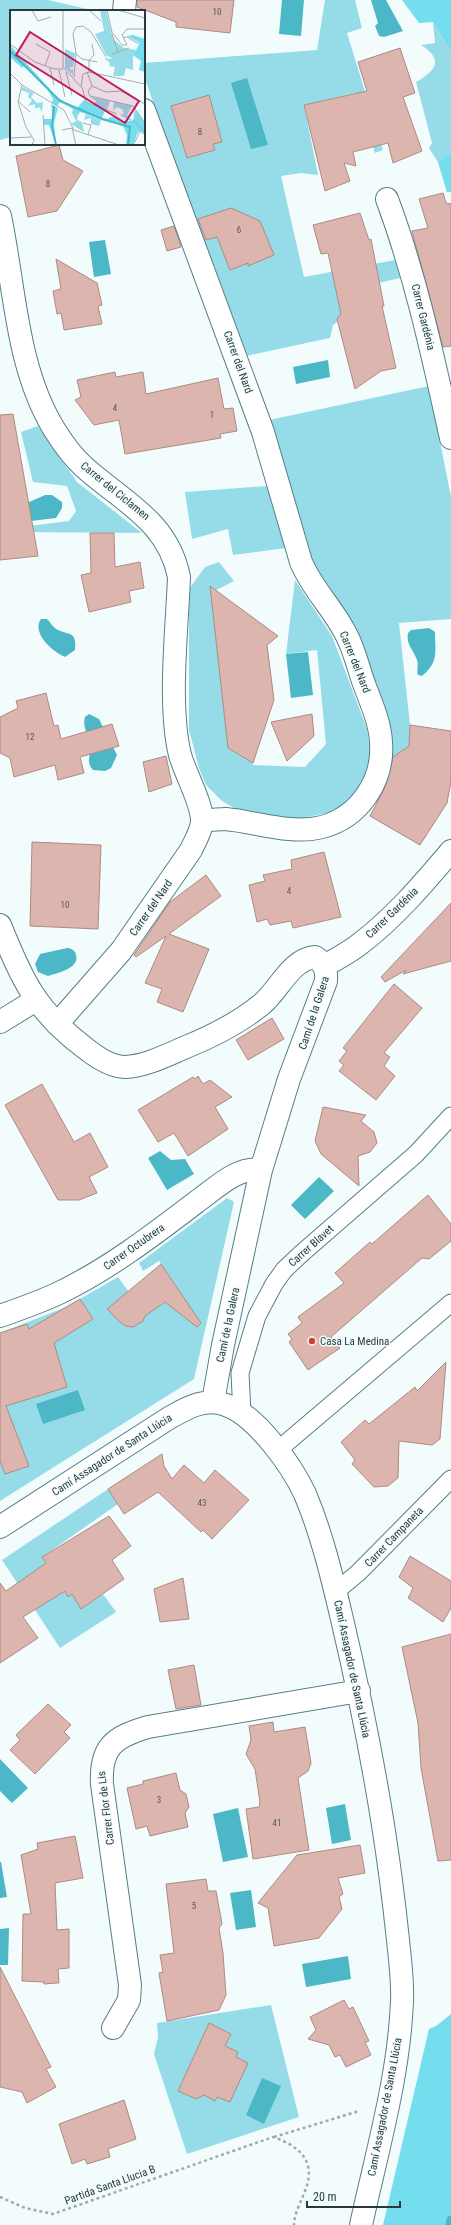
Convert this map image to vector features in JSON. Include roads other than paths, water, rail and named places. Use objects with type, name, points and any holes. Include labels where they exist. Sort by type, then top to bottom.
[{"type":"street","points":[[124,10],[125,0]]},
{"type":"street","name":"Carrer del Nard","points":[[57,1024],[121,951],[191,850],[199,833],[202,821],[226,819],[291,828],[322,827],[353,811],[368,794],[379,768],[381,742],[376,719],[346,635],[307,576],[304,569],[275,469],[256,413],[145,113]]},
{"type":"street","name":"Carrer Gardénia","points":[[387,199],[402,241],[424,320],[451,438]]},
{"type":"street","name":"Carrer del Ciclamen","points":[[0,216],[10,263],[24,358],[32,385],[43,410],[59,436],[83,466],[152,522],[168,542],[175,558],[179,576],[175,687],[177,736],[180,755],[202,821]]},
{"type":"street","name":"Carrer Gardénia","points":[[324,966],[361,944],[424,882],[451,851]]},
{"type":"street","name":"Camí de la Galera","points":[[0,925],[24,978],[36,1000],[57,1024],[85,1048],[104,1060],[124,1067],[138,1065],[202,1040],[240,1021],[268,1000],[302,960],[315,957],[324,966],[327,972],[326,981],[290,1079],[261,1170],[223,1345],[213,1402]]},
{"type":"street","points":[[0,1022],[36,1000]]},
{"type":"street","name":"Carrer Octubrera","points":[[0,1316],[59,1293],[96,1273],[160,1230],[232,1176],[252,1168],[261,1170]]},
{"type":"street","name":"Camí Assagador de Santa Llúcia","points":[[0,1527],[169,1418],[187,1408],[213,1402],[228,1405],[242,1414],[278,1450],[293,1471],[321,1536],[359,1691],[390,1872],[401,1971],[401,2031],[389,2102],[361,2225]]},
{"type":"street","name":"Carrer Flor de Lis","points":[[113,2028],[129,2000],[130,1985],[102,1784],[102,1760],[108,1749],[121,1736],[148,1727],[359,1691]]},
{"type":"lane","name":"Carrer Blavet","points":[[242,1414],[239,1386],[244,1358],[257,1316],[274,1284],[284,1270],[302,1252],[416,1154],[451,1116]]},
{"type":"lane","points":[[278,1450],[451,1303]]},
{"type":"lane","name":"Carrer Campaneta","points":[[335,1592],[358,1573],[451,1479]]},
{"type":"waterway","points":[[450,2225],[451,2220]]},
{"type":"place","name":"Casa La Medina","points":[[312,1341]]}]
